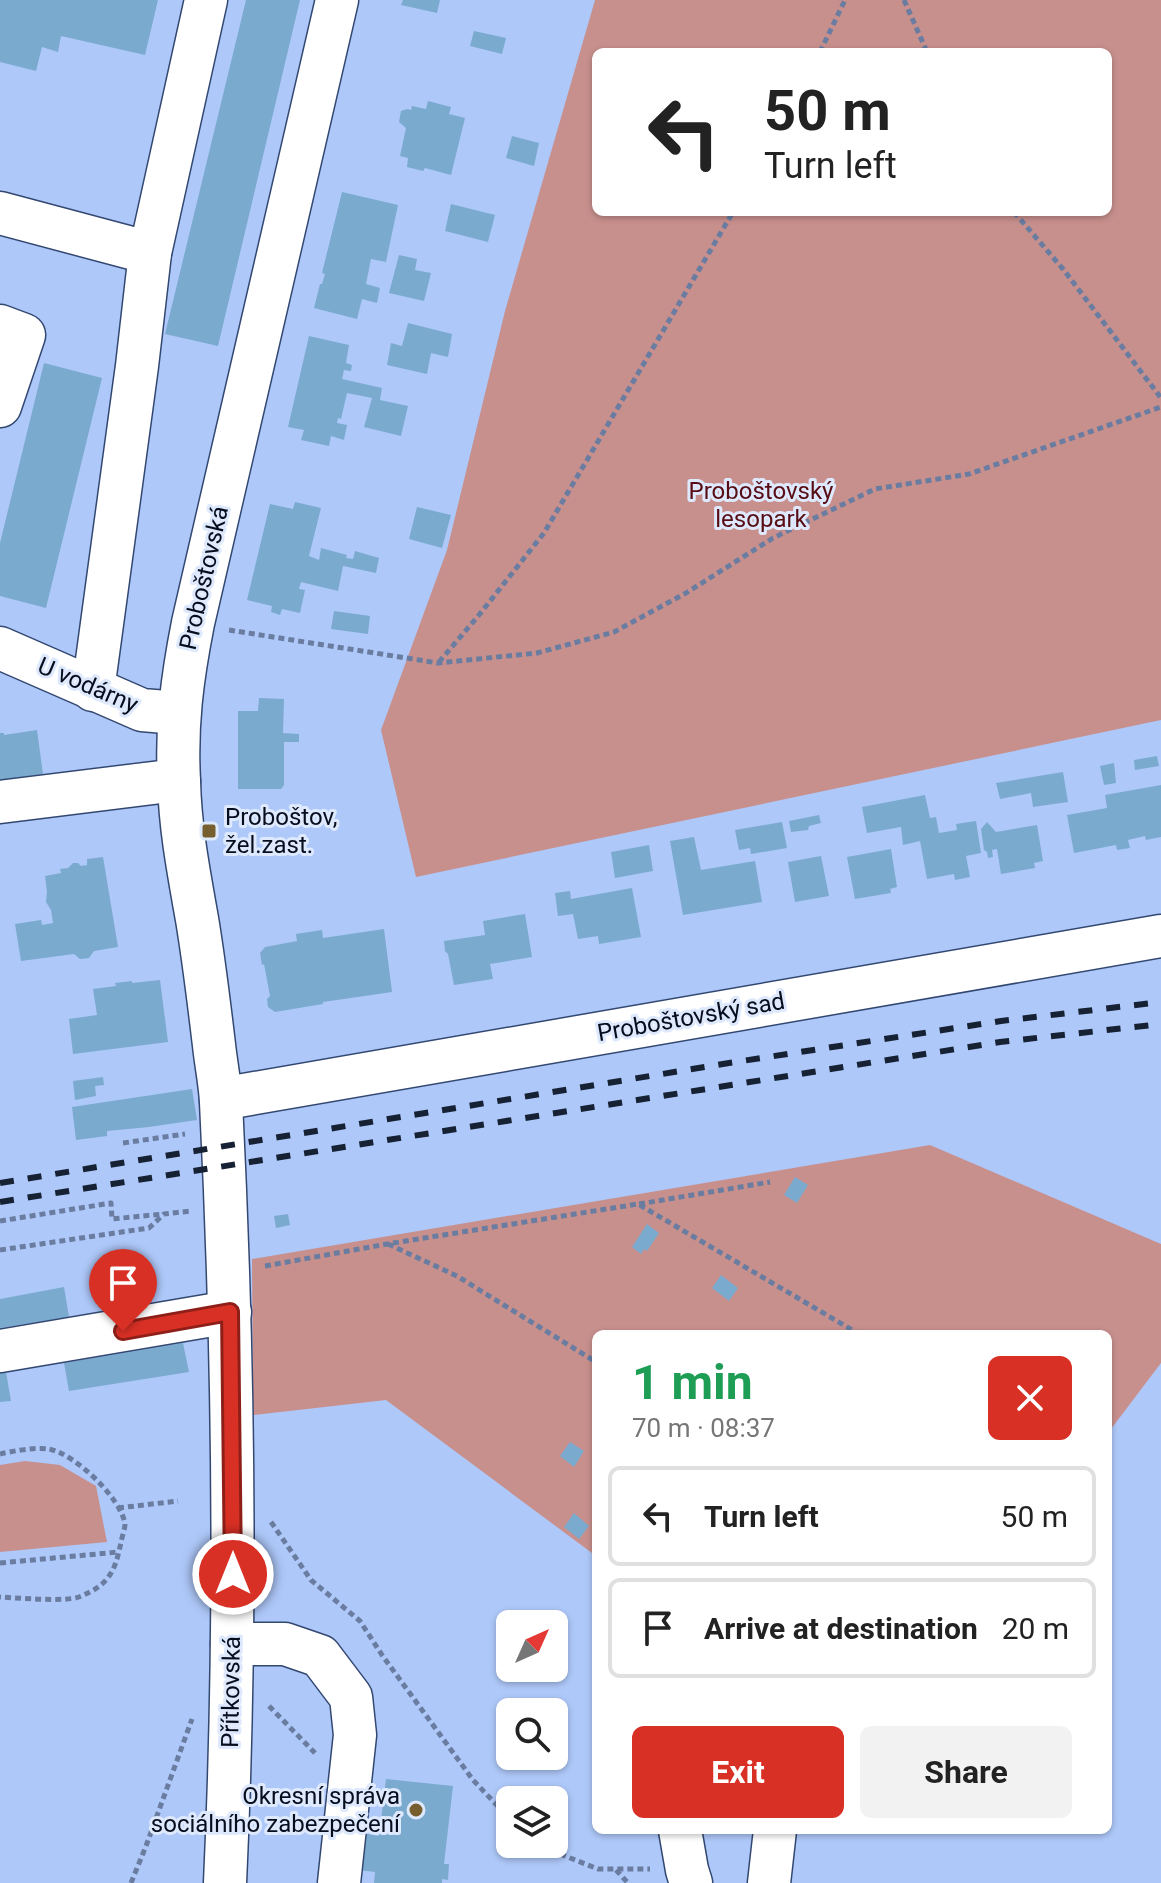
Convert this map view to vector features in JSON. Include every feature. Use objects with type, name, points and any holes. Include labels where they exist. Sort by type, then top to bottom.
[{"type":"street","points":[[93,690],[150,253],[206,0]]},
{"type":"street","name":"Proboštovská","points":[[222,1131],[204,961],[183,835],[178,713],[193,623],[337,0]]},
{"type":"street","points":[[0,213],[150,253]]},
{"type":"street","points":[[0,326],[24,335],[0,406]]},
{"type":"street","name":"U vodárny","points":[[0,648],[142,710],[178,713]]},
{"type":"street","points":[[0,802],[179,782]]},
{"type":"street","name":"Proboštovský sad","points":[[222,1131],[1161,936]]},
{"type":"street","name":"Přítkovská","points":[[222,1131],[233,1491],[225,1883]]},
{"type":"street","points":[[0,1351],[229,1292]]},
{"type":"street","points":[[232,1657],[285,1644],[320,1656],[351,1697],[355,1735],[339,1883]]},
{"type":"street","points":[[769,1883],[775,1834]]},
{"type":"path","points":[[822,48],[845,0]]},
{"type":"path","points":[[904,0],[925,48]]},
{"type":"path","points":[[438,663],[544,533],[731,216]]},
{"type":"path","points":[[1017,216],[1063,269],[1161,398]]},
{"type":"path","points":[[193,623],[438,663],[537,653],[614,632],[686,593],[773,538],[875,489],[969,474],[1161,407]]},
{"type":"path","points":[[123,1143],[222,1131]]},
{"type":"path","points":[[229,1292],[387,1244],[770,1182]]},
{"type":"path","points":[[0,1221],[111,1203],[112,1219],[226,1208]]},
{"type":"path","points":[[638,1204],[852,1330]]},
{"type":"path","points":[[0,1250],[149,1228],[164,1214]]},
{"type":"path","points":[[387,1244],[457,1276],[592,1360]]},
{"type":"path","points":[[0,1454],[49,1449],[78,1462],[97,1480],[118,1508],[125,1525],[113,1574],[99,1588],[76,1598],[0,1597]]},
{"type":"path","points":[[233,1491],[256,1500],[311,1580],[360,1621],[473,1780],[496,1804]]},
{"type":"path","points":[[118,1508],[178,1501]]},
{"type":"path","points":[[0,1563],[119,1552]]},
{"type":"path","points":[[232,1657],[349,1788]]},
{"type":"path","points":[[131,1883],[192,1717]]},
{"type":"path","points":[[568,1857],[598,1869],[686,1861]]},
{"type":"path","points":[[615,1869],[628,1883]]},
{"type":"green space","name":"Proboštovský lesopark","points":[[595,0],[1161,0],[1161,720],[416,877],[381,730],[447,550],[505,311]]},
{"type":"green space","points":[[930,1145],[1161,1244],[1161,1363],[1112,1428],[1112,1330],[592,1330],[592,1553],[386,1400],[253,1415],[252,1259]]},
{"type":"green space","points":[[25,1461],[60,1465],[96,1486],[107,1542],[0,1552],[0,1465]]},
{"type":"building","points":[[0,0],[158,0],[145,55],[61,36],[58,52],[42,47],[36,71],[0,62]]},
{"type":"building","points":[[246,0],[300,0],[218,346],[165,334]]},
{"type":"building","points":[[403,0],[440,0],[437,13],[401,5]]},
{"type":"building","points":[[474,31],[506,38],[502,54],[470,46]]},
{"type":"building","points":[[428,101],[451,107],[449,114],[465,118],[451,175],[407,167],[408,158],[400,156],[406,128],[399,122],[401,111],[411,110],[412,106],[426,109]]},
{"type":"building","points":[[512,136],[539,143],[534,166],[506,158]]},
{"type":"building","points":[[342,192],[398,205],[386,262],[371,259],[366,284],[380,288],[377,303],[362,299],[357,319],[314,308],[325,274],[322,273]]},
{"type":"building","points":[[451,204],[495,215],[488,242],[445,231]]},
{"type":"building","points":[[399,255],[417,259],[415,270],[431,273],[424,301],[389,293]]},
{"type":"building","points":[[408,323],[452,334],[448,357],[431,353],[427,374],[387,365],[391,343],[402,346]]},
{"type":"building","points":[[309,336],[349,345],[346,363],[352,365],[351,371],[344,370],[342,379],[382,388],[380,400],[408,406],[401,436],[364,427],[372,398],[347,393],[341,419],[338,418],[337,423],[347,425],[344,440],[331,436],[329,446],[301,440],[304,430],[288,427]]},
{"type":"building","points":[[44,363],[102,378],[46,608],[0,596],[0,543]]},
{"type":"building","points":[[295,502],[321,508],[309,556],[319,560],[321,548],[347,555],[346,558],[353,559],[355,551],[379,558],[376,573],[343,566],[338,591],[301,582],[299,589],[305,590],[300,613],[282,609],[280,615],[271,612],[272,606],[247,600],[270,504],[293,509]]},
{"type":"building","points":[[417,507],[451,515],[442,548],[409,539]]},
{"type":"building","points":[[334,611],[370,616],[368,634],[331,629]]},
{"type":"building","points":[[259,698],[284,699],[283,733],[299,734],[299,742],[284,742],[284,785],[281,789],[238,789],[238,711],[258,711]]},
{"type":"building","points":[[37,730],[43,774],[0,780],[0,733]]},
{"type":"building","points":[[1157,756],[1159,766],[1135,770],[1134,760]]},
{"type":"building","points":[[1114,763],[1116,783],[1104,785],[1100,766]]},
{"type":"building","points":[[1063,772],[1068,802],[1033,807],[1031,793],[1000,799],[996,783]]},
{"type":"building","points":[[1161,785],[1161,837],[1146,840],[1145,836],[1128,840],[1130,848],[1117,850],[1116,845],[1074,853],[1067,815],[1107,808],[1105,795]]},
{"type":"building","points":[[925,795],[930,818],[936,817],[939,833],[957,830],[956,824],[976,821],[981,853],[966,856],[970,877],[955,880],[954,874],[927,879],[920,841],[903,845],[901,827],[867,833],[862,807]]},
{"type":"building","points":[[819,815],[821,823],[809,826],[808,830],[791,832],[789,821]]},
{"type":"building","points":[[782,822],[787,848],[751,854],[750,848],[739,850],[735,830]]},
{"type":"building","points":[[987,822],[996,832],[1037,825],[1043,861],[1034,863],[1035,868],[1001,874],[997,849],[992,850],[993,857],[988,858],[984,850],[981,829]]},
{"type":"building","points":[[694,837],[701,870],[755,861],[762,902],[683,915],[670,841]]},
{"type":"building","points":[[649,845],[653,871],[615,878],[611,852]]},
{"type":"building","points":[[891,849],[897,887],[890,889],[891,893],[855,899],[847,857]]},
{"type":"building","points":[[821,856],[829,896],[795,902],[788,862]]},
{"type":"building","points":[[103,857],[118,947],[94,951],[89,958],[80,959],[74,954],[21,961],[15,924],[41,920],[42,925],[53,923],[46,902],[45,876],[61,873],[60,869],[68,868],[73,863],[87,865],[87,859]]},
{"type":"building","points":[[632,888],[641,937],[599,944],[598,936],[578,939],[573,914],[558,916],[555,893],[570,891],[571,899]]},
{"type":"building","points":[[525,914],[532,957],[490,964],[493,979],[454,985],[444,941],[485,935],[483,921]]},
{"type":"building","points":[[384,929],[392,992],[275,1012],[268,1007],[267,999],[270,996],[260,953],[265,947],[297,941],[296,934],[322,930],[323,938]]},
{"type":"building","points":[[160,980],[168,1042],[73,1054],[69,1019],[97,1015],[93,989],[116,986],[115,983]]},
{"type":"building","points":[[103,1077],[104,1085],[95,1086],[96,1096],[75,1100],[73,1081]]},
{"type":"building","points":[[192,1089],[197,1120],[107,1131],[107,1136],[76,1140],[72,1107]]},
{"type":"building","points":[[795,1177],[808,1185],[797,1203],[784,1195]]},
{"type":"building","points":[[288,1214],[290,1225],[276,1228],[274,1216]]},
{"type":"building","points":[[647,1224],[659,1233],[647,1251],[644,1249],[641,1254],[632,1247]]},
{"type":"building","points":[[721,1275],[738,1288],[729,1301],[712,1288]]},
{"type":"building","points":[[64,1287],[69,1317],[0,1328],[0,1299]]},
{"type":"building","points":[[183,1343],[189,1372],[69,1391],[64,1363]]},
{"type":"building","points":[[6,1372],[11,1401],[0,1402],[0,1373]]},
{"type":"building","points":[[570,1442],[584,1451],[574,1467],[560,1456]]},
{"type":"building","points":[[574,1513],[589,1526],[579,1539],[564,1527]]},
{"type":"building","name":"Okresní správa sociálního zabezpečení","points":[[386,1779],[453,1786],[444,1864],[449,1864],[448,1880],[442,1879],[442,1883],[374,1883],[375,1872],[358,1870],[362,1833],[379,1836]]},
{"type":"railway","points":[[0,1183],[729,1063],[1001,1021],[1161,1002]]},
{"type":"railway","points":[[0,1202],[1000,1042],[1161,1024]]},
{"type":"place","name":"Proboštov, žel.zast.","points":[[209,831]]},
{"type":"place","name":"Okresní správa sociálního zabezpečení","points":[[416,1810]]},
{"type":"route","points":[[123,1331],[230,1312],[233,1574]]}]
